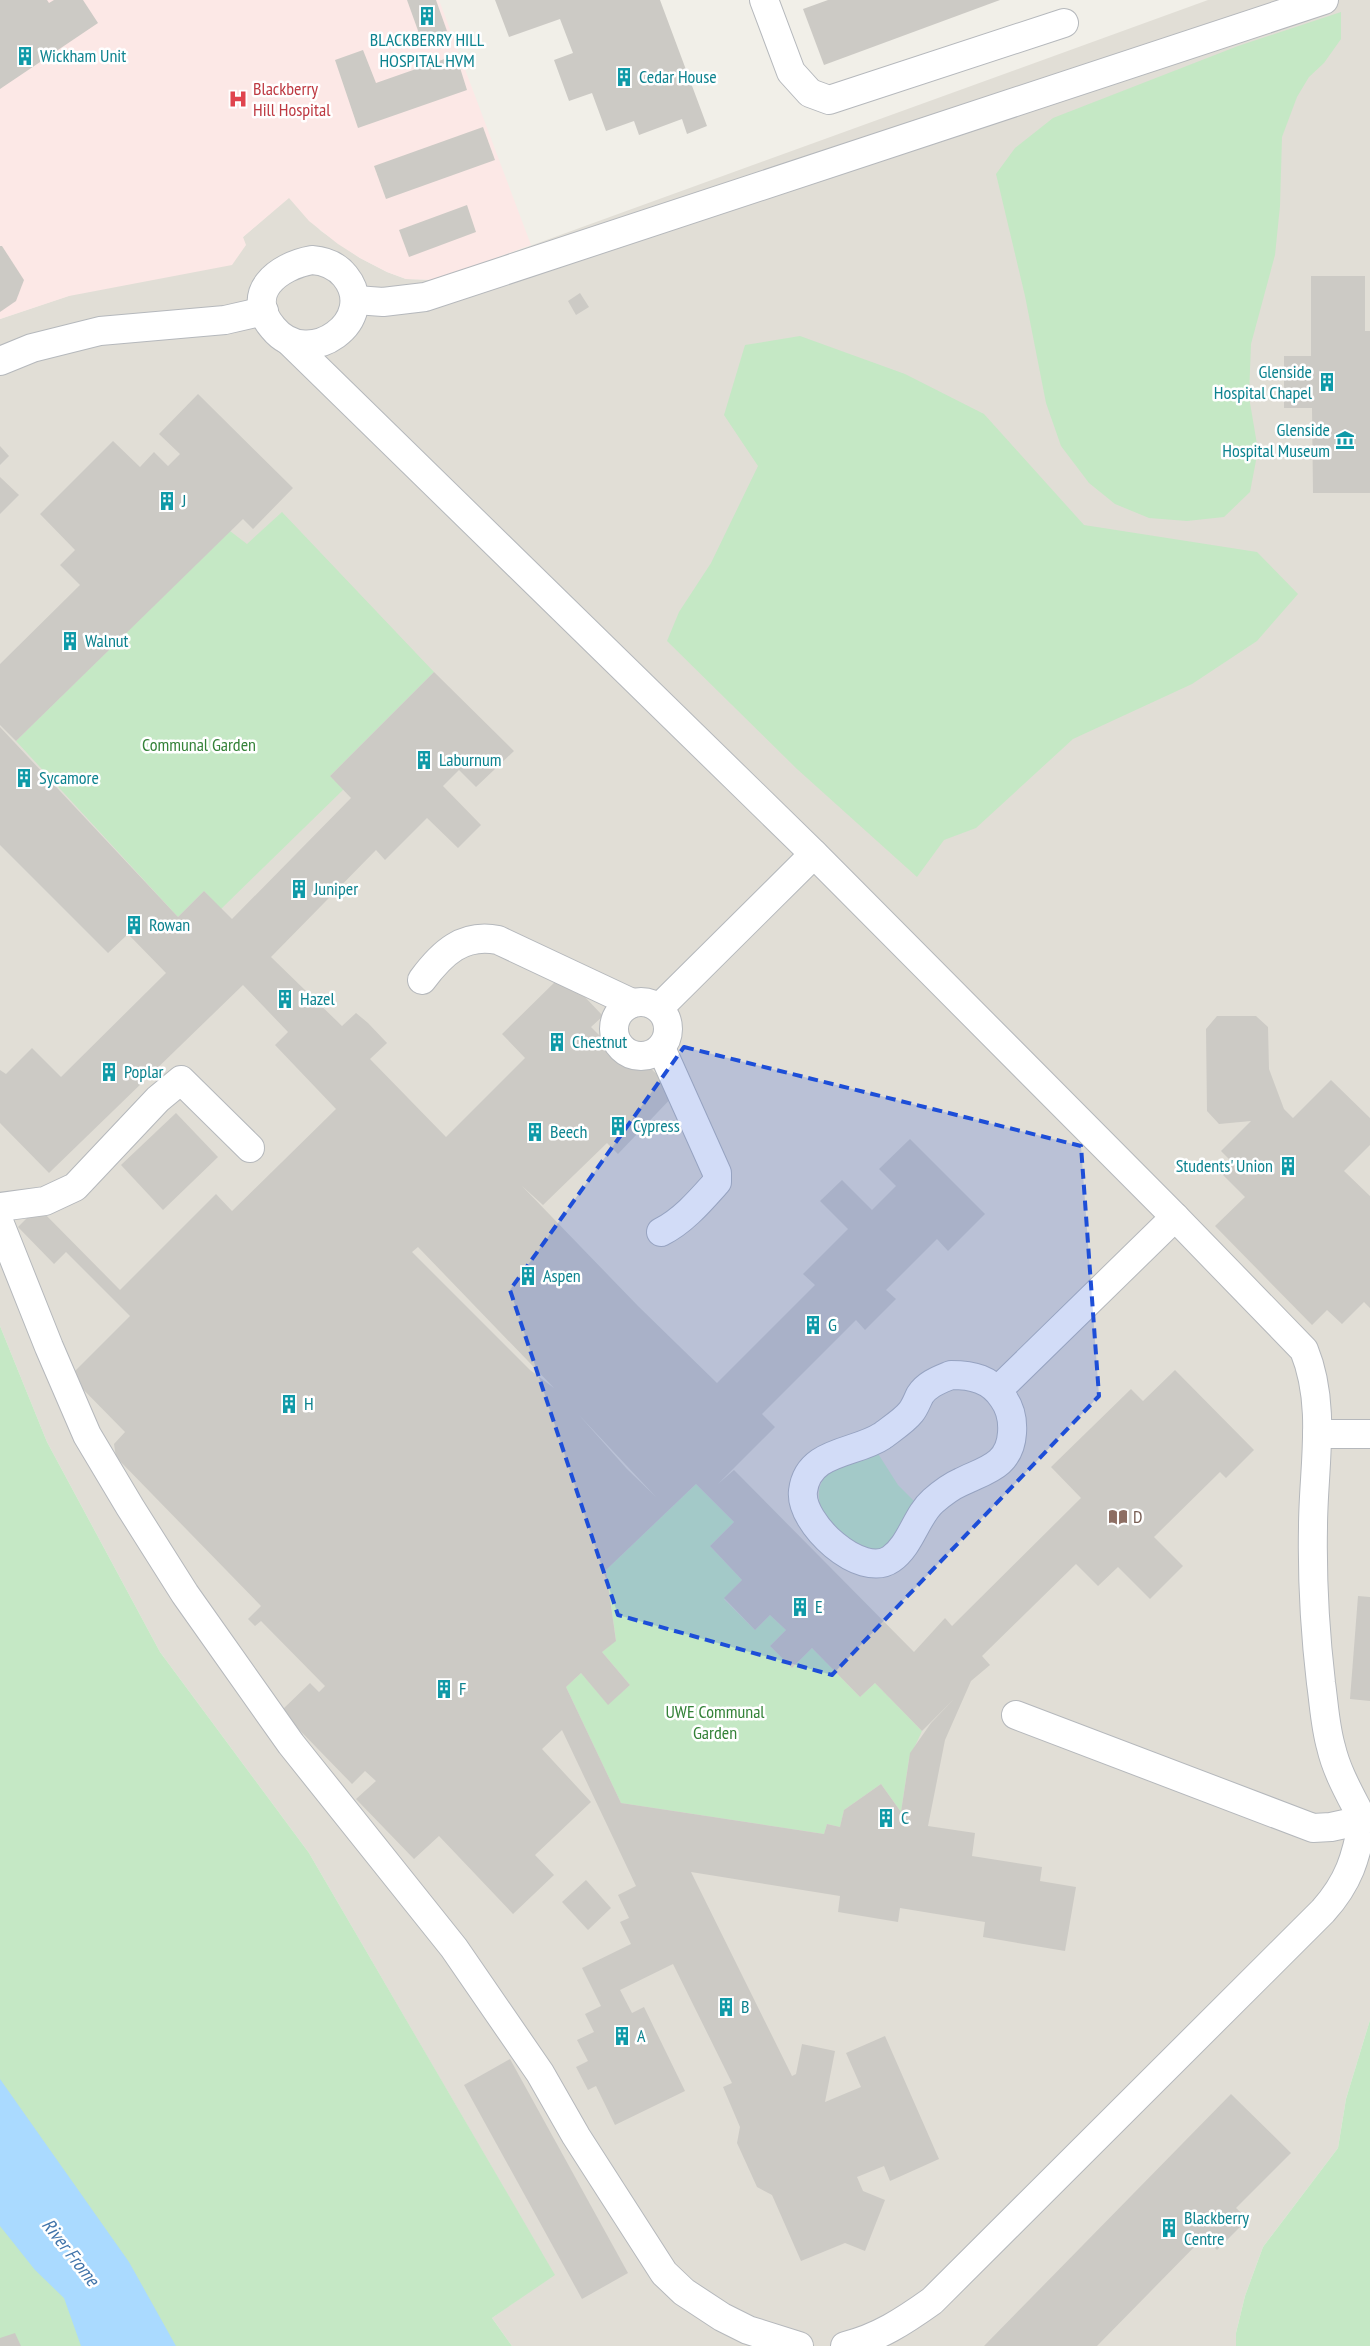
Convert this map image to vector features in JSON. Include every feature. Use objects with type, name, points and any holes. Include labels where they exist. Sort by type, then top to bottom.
[{"type":"lane","points":[[764,0],[791,72],[810,93],[829,100],[1064,23]]},
{"type":"lane","points":[[356,300],[384,302],[425,297],[1324,0]]},
{"type":"lane","points":[[290,342],[310,345],[330,339],[347,323],[353,313],[356,300],[354,290],[342,272],[323,261],[312,260],[291,265],[271,278],[265,288],[264,312],[269,324],[279,335],[290,342],[814,854],[1176,1217],[1304,1350],[1315,1383],[1317,1434],[1312,1526],[1317,1649],[1331,1748],[1340,1773],[1366,1819],[1349,1874],[1339,1893],[1323,1911],[932,2301],[891,2329],[869,2340],[845,2346]]},
{"type":"lane","points":[[0,361],[32,348],[100,331],[225,320],[264,312]]},
{"type":"lane","points":[[658,1008],[814,854]]},
{"type":"lane","points":[[422,980],[432,966],[457,945],[483,937],[498,940],[632,1003],[650,1003],[658,1008],[668,1023],[666,1040],[654,1054],[636,1057],[628,1054],[616,1041],[614,1023],[624,1008],[632,1003]]},
{"type":"lane","points":[[661,1048],[717,1173],[717,1182],[707,1194],[672,1226],[661,1232]]},
{"type":"lane","points":[[0,1207],[45,1201],[75,1187],[158,1099],[181,1080],[250,1148]]},
{"type":"lane","points":[[998,1390],[1176,1217]]},
{"type":"lane","points":[[0,1224],[49,1347],[87,1435],[140,1523],[185,1594],[291,1744],[454,1948],[540,2073],[576,2136],[664,2273],[684,2292],[722,2318],[748,2330],[799,2346]]},
{"type":"lane","points":[[951,1375],[968,1375],[985,1380],[998,1390],[1008,1404],[1013,1421],[1012,1438],[1006,1454],[995,1467],[961,1482],[932,1501],[896,1555],[887,1562],[872,1564],[856,1561],[823,1534],[806,1511],[803,1492],[808,1474],[817,1464],[880,1437],[911,1412],[922,1393],[935,1381],[951,1375]]},
{"type":"lane","points":[[1317,1434],[1370,1434]]},
{"type":"lane","points":[[1016,1715],[1313,1828],[1331,1827],[1366,1819]]},
{"type":"highlighted area","points":[[684,1047],[1081,1146],[1099,1396],[832,1675],[618,1615],[510,1290]]},
{"type":"shaded area","name":"Blackberry Hill Hospital","points":[[0,0],[439,0],[531,245],[436,280],[406,279],[387,272],[338,244],[309,221],[289,198],[243,237],[246,245],[232,265],[69,296],[0,319]]},
{"type":"shaded area","points":[[1208,0],[1370,0],[1370,2020],[1346,2099],[1338,2148],[1263,2247],[1245,2296],[1236,2333],[1236,2346],[512,2346],[492,2318],[554,2274],[309,1853],[160,1652],[47,1442],[0,1326],[0,319],[243,237],[289,197],[321,231],[360,258],[387,272],[406,279],[436,280]]},
{"type":"green space","points":[[1341,12],[1341,39],[1324,63],[1309,77],[1297,97],[1282,137],[1280,206],[1275,255],[1251,344],[1249,397],[1258,450],[1250,492],[1224,517],[1187,521],[1149,518],[1115,504],[1089,483],[1061,446],[1046,403],[1025,296],[996,174],[1015,148],[1053,118],[1238,46]]},
{"type":"green space","points":[[800,336],[905,374],[984,414],[1084,525],[1257,552],[1298,594],[1257,641],[1192,684],[1073,739],[976,828],[944,840],[917,877],[797,769],[667,641],[679,612],[711,563],[758,466],[724,415],[745,345]]},
{"type":"green space","name":"Communal Garden","points":[[282,512],[434,672],[330,776],[344,789],[221,909],[204,891],[178,917],[16,741],[230,531],[247,544]]},
{"type":"green space","points":[[0,1326],[47,1442],[160,1652],[309,1853],[555,2275],[492,2318],[512,2346],[0,2346]]},
{"type":"green space","points":[[877,1452],[898,1485],[919,1506],[893,1542],[882,1549],[871,1550],[858,1547],[845,1539],[834,1528],[825,1516],[820,1502],[820,1488],[831,1471],[850,1461]]},
{"type":"green space","name":"UWE Communal Garden","points":[[696,1484],[734,1522],[710,1546],[742,1580],[724,1599],[755,1630],[770,1615],[786,1630],[770,1646],[792,1668],[812,1648],[860,1697],[875,1683],[922,1731],[909,1759],[901,1812],[881,1784],[844,1810],[840,1827],[827,1824],[824,1834],[621,1803],[566,1687],[581,1673],[608,1704],[630,1685],[602,1652],[616,1640],[606,1570]]},
{"type":"green space","points":[[1370,2020],[1370,2346],[1236,2346],[1236,2333],[1245,2296],[1263,2247],[1338,2148],[1346,2099]]},
{"type":"water","name":"River Frome","points":[[0,2079],[129,2262],[176,2346],[81,2346],[64,2298],[35,2270],[0,2226]]},
{"type":"building","name":"Wickham Unit","points":[[0,0],[47,0],[49,3],[54,0],[83,0],[98,23],[0,89]]},
{"type":"building","name":"BLACKBERRY HILL HOSPITAL HVM","points":[[407,0],[436,0],[447,31],[421,39]]},
{"type":"building","name":"Cedar House","points":[[495,0],[660,0],[707,126],[687,134],[682,119],[639,135],[634,121],[606,131],[592,93],[569,101],[554,60],[573,53],[560,19],[509,37]]},
{"type":"building","points":[[828,0],[1000,0],[824,65],[803,9]]},
{"type":"building","points":[[363,50],[376,83],[456,55],[467,90],[358,128],[335,60]]},
{"type":"building","points":[[483,127],[495,160],[386,199],[374,166]]},
{"type":"building","points":[[467,205],[476,232],[409,257],[399,230]]},
{"type":"building","points":[[0,246],[2,246],[24,280],[16,301],[0,312]]},
{"type":"building","name":"Glenside Hospital Chapel","points":[[1311,276],[1365,276],[1365,331],[1370,331],[1370,493],[1313,493],[1312,408],[1284,408],[1284,356],[1311,356]]},
{"type":"building","points":[[580,293],[589,307],[576,315],[568,301]]},
{"type":"building","name":"J","points":[[198,394],[293,488],[253,529],[243,519],[16,741],[0,725],[0,664],[80,585],[60,565],[75,550],[40,514],[113,441],[140,467],[154,452],[168,466],[180,454],[159,434]]},
{"type":"building","points":[[0,446],[9,456],[0,465]]},
{"type":"building","points":[[0,477],[19,495],[0,514]]},
{"type":"building","points":[[434,672],[514,751],[476,787],[459,770],[443,786],[481,825],[458,848],[427,818],[385,860],[376,850],[271,957],[342,1026],[356,1013],[368,1023],[387,1043],[370,1059],[446,1137],[525,1058],[502,1034],[563,974],[603,1016],[591,1027],[631,1067],[640,1058],[676,1093],[618,1154],[607,1143],[543,1205],[522,1186],[638,1306],[717,1383],[815,1285],[803,1274],[848,1229],[820,1201],[842,1180],[872,1210],[896,1186],[879,1169],[910,1139],[985,1214],[948,1251],[937,1239],[886,1290],[896,1299],[865,1330],[856,1320],[762,1414],[775,1427],[718,1484],[734,1470],[914,1652],[945,1618],[952,1626],[1081,1498],[1051,1467],[1131,1389],[1143,1401],[1175,1370],[1254,1450],[1226,1478],[1220,1472],[1154,1537],[1183,1566],[1150,1599],[1118,1567],[1098,1586],[1076,1564],[982,1656],[990,1665],[971,1681],[945,1740],[928,1826],[975,1833],[972,1856],[1042,1867],[1040,1881],[1076,1887],[1065,1951],[983,1937],[985,1922],[900,1908],[898,1922],[838,1912],[840,1896],[691,1872],[792,2076],[796,2074],[802,2044],[835,2051],[825,2102],[861,2087],[846,2053],[885,2036],[939,2159],[890,2181],[884,2166],[857,2177],[863,2191],[885,2200],[865,2251],[845,2243],[801,2261],[772,2195],[757,2187],[737,2143],[740,2127],[723,2087],[732,2083],[673,1964],[620,1990],[632,2013],[644,2007],[685,2091],[615,2125],[596,2086],[588,2090],[576,2067],[588,2061],[577,2040],[594,2032],[585,2014],[601,2006],[582,1968],[631,1944],[620,1922],[629,1918],[618,1895],[636,1886],[562,1730],[542,1749],[591,1802],[535,1855],[554,1875],[513,1914],[439,1836],[414,1859],[356,1799],[376,1781],[365,1771],[352,1784],[281,1711],[310,1683],[319,1692],[325,1686],[261,1621],[255,1626],[248,1619],[261,1606],[116,1457],[114,1444],[125,1432],[70,1376],[130,1316],[66,1252],[54,1264],[18,1227],[38,1207],[120,1290],[216,1194],[232,1211],[336,1109],[275,1045],[288,1032],[243,985],[49,1173],[0,1123],[0,1070],[6,1074],[32,1048],[61,1077],[166,973],[128,934],[108,953],[0,845],[0,727],[178,917],[204,891],[232,919],[351,798],[330,776]],"holes":[[[418,1247],[554,1388],[530,1370],[412,1252]],[[579,1415],[656,1497],[627,1469]],[[696,1484],[734,1522],[710,1546],[742,1580],[724,1598],[755,1630],[770,1615],[786,1630],[770,1646],[792,1668],[812,1648],[860,1697],[875,1683],[922,1731],[954,1699],[931,1723],[910,1753],[901,1812],[881,1784],[844,1810],[840,1827],[827,1824],[824,1834],[621,1803],[566,1687],[581,1673],[608,1705],[630,1685],[602,1652],[616,1641],[606,1570]]]},
{"type":"building","name":"Students' Union","points":[[1217,1016],[1256,1016],[1268,1027],[1269,1069],[1284,1109],[1293,1118],[1331,1080],[1370,1118],[1370,1145],[1344,1171],[1370,1196],[1370,1308],[1364,1302],[1342,1324],[1327,1310],[1312,1325],[1215,1226],[1245,1197],[1220,1172],[1231,1161],[1221,1151],[1251,1121],[1219,1124],[1207,1111],[1206,1029]]},
{"type":"building","points":[[176,1113],[218,1157],[163,1210],[121,1165]]},
{"type":"building","points":[[1358,1596],[1370,1597],[1370,1701],[1350,1699]]},
{"type":"building","points":[[586,1880],[611,1908],[588,1930],[562,1902]]},
{"type":"building","points":[[510,2059],[628,2273],[582,2299],[464,2085]]},
{"type":"building","name":"Blackberry Centre","points":[[1231,2094],[1291,2153],[1236,2208],[1248,2219],[1217,2250],[1204,2237],[1097,2346],[984,2346]]},
{"type":"building","points":[[15,2333],[21,2346],[0,2346],[0,2338]]},
{"type":"place","name":"BLACKBERRY HILL HOSPITAL HVM","points":[[427,16]]},
{"type":"place","name":"Wickham Unit","points":[[25,56]]},
{"type":"place","name":"Cedar House","points":[[624,77]]},
{"type":"place","name":"Blackberry Hill Hospital","points":[[238,99]]},
{"type":"place","name":"Glenside Hospital Chapel","points":[[1327,382]]},
{"type":"place","name":"Glenside Hospital Museum","points":[[1345,440]]},
{"type":"place","name":"J","points":[[167,501]]},
{"type":"place","name":"Walnut","points":[[70,641]]},
{"type":"place","name":"Laburnum","points":[[424,760]]},
{"type":"place","name":"Sycamore","points":[[24,778]]},
{"type":"place","name":"Juniper","points":[[299,889]]},
{"type":"place","name":"Rowan","points":[[134,925]]},
{"type":"place","name":"Hazel","points":[[285,999]]},
{"type":"place","name":"Chestnut","points":[[557,1042]]},
{"type":"place","name":"Poplar","points":[[109,1072]]},
{"type":"place","name":"Cypress","points":[[618,1126]]},
{"type":"place","name":"Beech","points":[[535,1132]]},
{"type":"place","name":"Students' Union","points":[[1288,1166]]},
{"type":"place","name":"Aspen","points":[[528,1276]]},
{"type":"place","name":"G","points":[[813,1325]]},
{"type":"place","name":"H","points":[[289,1404]]},
{"type":"place","name":"D","points":[[1118,1517]]},
{"type":"place","name":"E","points":[[800,1607]]},
{"type":"place","name":"F","points":[[444,1689]]},
{"type":"place","name":"C","points":[[886,1818]]},
{"type":"place","name":"B","points":[[726,2007]]},
{"type":"place","name":"A","points":[[622,2036]]},
{"type":"place","name":"Blackberry Centre","points":[[1169,2228]]}]
